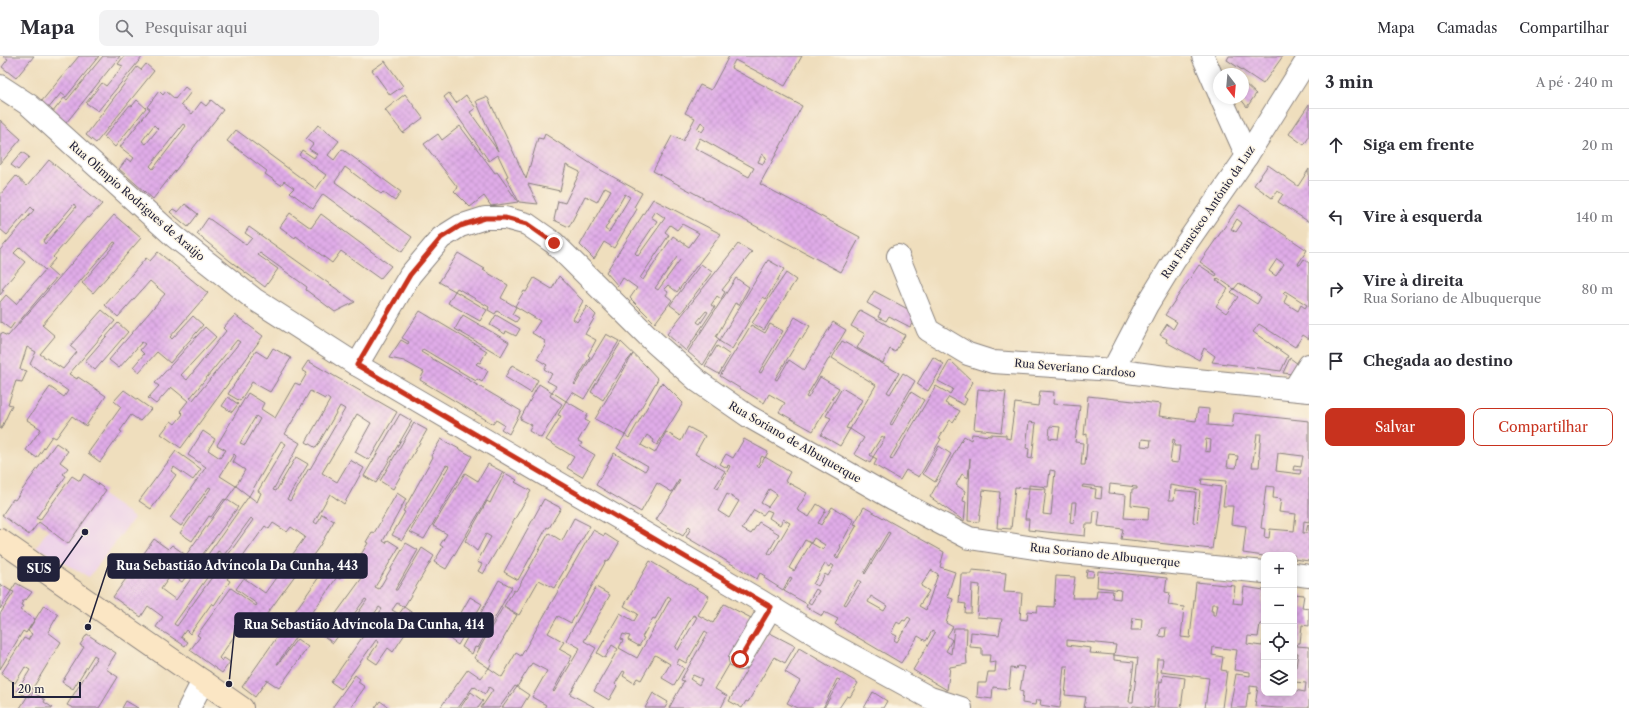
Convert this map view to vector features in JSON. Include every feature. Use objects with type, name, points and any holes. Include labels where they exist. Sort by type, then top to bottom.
[{"type":"street","points":[[1203,56],[1213,79]]},
{"type":"street","name":"Rua Francisco Antônio da Luz","points":[[1113,370],[1147,305],[1174,262],[1247,156],[1309,58]]},
{"type":"street","name":"Rua Olímpio Rodrigues de Araújo","points":[[0,86],[28,105],[175,237],[254,299],[357,365],[771,607],[831,644],[930,698],[937,704],[961,708]]},
{"type":"street","points":[[1224,104],[1247,156]]},
{"type":"street","name":"Rua Soriano de Albuquerque","points":[[357,365],[410,275],[441,238],[460,226],[485,218],[505,218],[527,224],[554,243],[655,343],[699,382],[748,416],[892,498],[969,538],[1061,552],[1261,572]]},
{"type":"street","name":"Rua Severiano Cardoso","points":[[898,256],[928,330],[968,354],[993,362],[1113,370],[1165,377],[1302,390]]},
{"type":"street","points":[[1302,390],[1309,365]]},
{"type":"street","points":[[0,540],[242,708]]},
{"type":"street","points":[[1297,574],[1309,576]]},
{"type":"street","points":[[740,659],[771,607]]},
{"type":"street","points":[[189,708],[204,681]]},
{"type":"shaded area","points":[[83,480],[134,518],[89,577],[36,547]]},
{"type":"building","points":[[3,56],[34,56],[16,78],[2,67],[8,59]]},
{"type":"building","points":[[79,56],[99,56],[66,97],[61,93],[48,109],[41,102]]},
{"type":"building","points":[[103,56],[120,56],[66,123],[52,113],[64,98],[67,100]]},
{"type":"building","points":[[124,56],[143,56],[98,111],[86,103],[102,83],[106,86],[123,66],[118,64]]},
{"type":"building","points":[[729,56],[802,56],[785,86],[735,60],[731,68],[802,106],[760,184],[860,237],[841,272],[653,171],[672,136],[683,141],[695,118],[685,113],[700,85],[711,90]],"holes":[[[701,122],[706,126],[702,132],[697,129]],[[700,138],[754,168],[749,177],[695,148]],[[762,154],[766,157],[763,164],[758,162]]]},
{"type":"building","points":[[1229,56],[1283,56],[1263,84],[1249,75],[1249,68],[1239,68],[1227,60]]},
{"type":"building","points":[[385,61],[403,86],[390,95],[372,70]]},
{"type":"building","points":[[146,64],[154,71],[96,143],[86,135],[137,67],[141,70]]},
{"type":"building","points":[[185,87],[191,92],[181,105],[192,114],[201,102],[206,106],[211,100],[223,110],[153,199],[119,169],[127,159],[131,162],[134,158],[120,147],[150,109],[147,107],[159,91],[163,95],[166,91],[175,99]],"holes":[[[183,124],[186,126],[153,169],[150,166]],[[154,125],[158,129],[146,144],[142,141]]]},
{"type":"building","points":[[1249,88],[1256,94],[1247,107],[1245,104],[1249,104]]},
{"type":"building","points":[[449,93],[456,103],[466,95],[476,108],[470,112],[498,151],[476,101],[486,97],[488,98],[526,179],[538,138],[543,139],[545,134],[599,169],[642,193],[634,207],[637,209],[614,248],[604,242],[594,259],[580,245],[611,190],[605,187],[597,202],[585,196],[569,227],[554,220],[558,201],[565,203],[580,172],[566,165],[560,191],[528,184],[538,204],[519,202],[506,177],[508,176],[498,155],[489,161],[444,97]],"holes":[[[625,194],[630,197],[609,232],[605,229]]]},
{"type":"building","points":[[405,94],[423,118],[403,133],[385,110]]},
{"type":"building","points":[[137,100],[146,108],[115,147],[104,137],[130,105],[132,106]]},
{"type":"building","points":[[1309,104],[1309,137],[1304,145],[1289,134]]},
{"type":"building","points":[[0,120],[21,139],[0,164]]},
{"type":"building","points":[[318,125],[339,141],[328,155],[334,160],[342,149],[401,192],[395,201],[383,192],[381,194],[345,167],[335,182],[412,237],[402,252],[323,194],[313,209],[290,192],[294,188],[284,181],[281,185],[265,174],[267,171],[227,141],[236,130],[316,189],[326,175],[299,155],[302,150],[314,158],[317,154],[309,149],[313,144],[306,139]]},
{"type":"building","points":[[460,126],[495,173],[497,172],[518,202],[491,206],[484,196],[470,207],[454,191],[458,188],[424,144],[438,134],[442,140]]},
{"type":"building","points":[[22,152],[29,157],[18,170],[11,165]]},
{"type":"building","points":[[49,160],[102,204],[89,218],[87,217],[53,257],[55,259],[47,268],[57,277],[17,324],[15,322],[10,329],[1,322],[0,323],[0,302],[6,295],[16,304],[45,270],[20,247],[14,253],[25,262],[2,289],[4,290],[0,295],[0,250],[34,210],[31,207],[7,235],[0,229],[0,195],[16,176],[27,186]],"holes":[[[74,204],[76,207],[45,244],[43,241]]]},
{"type":"building","points":[[1268,165],[1298,186],[1309,169],[1309,222],[1278,202],[1283,194],[1277,191],[1272,198],[1254,185]]},
{"type":"building","points":[[653,199],[721,234],[677,292],[668,285],[664,289],[668,292],[666,295],[672,300],[655,323],[630,298],[637,288],[623,278],[618,286],[606,272]],"holes":[[[655,211],[665,218],[638,256],[635,253],[657,221],[651,217]],[[682,224],[699,233],[689,247],[673,236],[643,280],[640,278],[669,235],[665,232],[670,225],[677,230]],[[677,257],[680,260],[658,290],[655,288]]]},
{"type":"building","points":[[185,204],[198,214],[188,227],[170,212],[173,209],[178,212]]},
{"type":"building","points":[[1240,205],[1307,250],[1298,264],[1300,265],[1304,259],[1309,263],[1309,339],[1303,335],[1295,347],[1259,324],[1253,332],[1288,356],[1281,371],[1212,362],[1215,356],[1204,348],[1199,360],[1166,342],[1167,339],[1160,335],[1167,324],[1173,329],[1177,322],[1165,315],[1199,265],[1216,276],[1217,274],[1200,262]],"holes":[[[1237,219],[1242,223],[1236,232],[1231,229]],[[1277,259],[1284,264],[1276,276],[1269,271]],[[1218,278],[1234,289],[1231,292],[1238,297],[1226,313],[1216,306],[1228,289],[1216,280]],[[1239,283],[1261,297],[1257,304],[1234,289]],[[1285,291],[1307,305],[1305,308],[1301,305],[1298,311],[1284,302],[1287,296],[1283,293]]]},
{"type":"building","points":[[290,213],[311,228],[321,214],[391,266],[380,279],[341,251],[332,263],[296,236],[295,238],[280,227]]},
{"type":"building","points":[[114,215],[141,238],[93,293],[82,283],[116,243],[114,242],[42,325],[55,336],[40,354],[63,369],[77,352],[70,346],[102,310],[115,321],[69,374],[77,379],[78,377],[106,396],[86,426],[72,416],[56,438],[52,436],[37,458],[26,450],[41,429],[27,420],[50,387],[64,397],[68,391],[30,364],[36,352],[27,347],[20,369],[27,371],[22,382],[16,381],[8,404],[12,405],[0,429],[1,333],[8,336]]},
{"type":"building","points":[[208,218],[246,245],[252,238],[245,233],[249,227],[355,302],[335,312],[306,290],[307,287],[260,253],[258,255],[278,269],[265,287],[197,234]]},
{"type":"building","points":[[738,244],[752,252],[722,290],[725,292],[721,299],[717,296],[711,305],[715,307],[686,351],[667,334]],"holes":[[[706,311],[708,312],[700,324],[697,322]]]},
{"type":"building","points":[[158,252],[208,293],[170,337],[172,339],[193,316],[203,325],[170,363],[157,352],[139,372],[133,367],[144,354],[140,350],[145,344],[142,342],[119,368],[109,360],[165,294],[150,281],[118,317],[105,305],[146,258],[150,261]]},
{"type":"building","points":[[458,253],[508,285],[501,298],[516,307],[512,314],[519,318],[516,322],[497,311],[495,314],[488,310],[489,307],[457,288],[455,291],[439,282]]},
{"type":"building","points":[[768,260],[784,269],[766,299],[763,297],[732,349],[719,341]]},
{"type":"building","points":[[701,264],[712,272],[681,313],[670,305]]},
{"type":"building","points":[[786,273],[796,280],[764,330],[752,323]]},
{"type":"building","points":[[559,276],[583,301],[573,319],[577,322],[587,306],[596,315],[585,334],[596,340],[588,355],[590,357],[574,384],[575,385],[606,334],[619,341],[584,399],[572,392],[566,401],[552,392],[556,386],[547,381],[552,374],[544,369],[547,365],[537,359],[546,344],[544,343],[545,341],[532,333],[540,321],[515,306],[524,291],[526,292],[534,278],[552,289]]},
{"type":"building","points":[[736,278],[749,287],[739,305],[735,303],[716,337],[719,339],[703,365],[688,352]]},
{"type":"building","points":[[455,291],[487,310],[480,321],[448,303]]},
{"type":"building","points":[[874,291],[917,314],[910,327],[889,316],[886,321],[878,317],[881,311],[867,303]]},
{"type":"building","points":[[860,310],[905,335],[895,352],[890,349],[883,363],[857,348],[865,334],[851,326]]},
{"type":"building","points":[[420,311],[487,351],[480,363],[478,362],[476,364],[488,371],[482,382],[477,379],[476,381],[423,349],[421,352],[521,411],[509,434],[501,429],[504,425],[496,420],[493,424],[420,380],[424,372],[404,361],[389,358],[401,340],[408,344],[409,342],[402,338]]},
{"type":"building","points":[[235,315],[263,336],[181,448],[161,434],[171,421],[175,424],[183,414],[180,411],[188,401],[171,387],[156,404],[148,398],[159,386],[155,383],[205,327],[216,337],[181,375],[187,380],[226,331],[223,328]],"holes":[[[237,340],[240,342],[193,400],[190,398]]]},
{"type":"building","points":[[463,315],[509,342],[501,356],[455,329]]},
{"type":"building","points":[[496,315],[520,329],[516,336],[506,331],[505,334],[490,325]]},
{"type":"building","points":[[795,317],[810,326],[802,339],[800,338],[775,379],[777,380],[789,360],[804,370],[833,322],[846,330],[806,397],[808,398],[820,377],[839,388],[813,431],[779,412],[785,403],[769,394],[764,403],[720,376],[751,325],[765,333],[770,324],[783,331],[759,372],[761,373]]},
{"type":"building","points":[[118,323],[128,332],[95,370],[85,361]]},
{"type":"building","points":[[842,341],[899,373],[887,392],[890,394],[903,373],[915,381],[890,424],[892,425],[911,392],[924,400],[890,458],[892,460],[936,386],[950,394],[953,389],[938,381],[950,360],[973,382],[964,397],[967,399],[964,405],[949,397],[945,403],[960,411],[953,422],[950,420],[919,477],[906,470],[900,480],[874,465],[877,459],[873,457],[870,463],[854,454],[864,438],[850,429],[876,385],[832,358]],"holes":[[[882,436],[885,438],[873,457],[870,455]]]},
{"type":"building","points":[[621,342],[646,366],[658,379],[625,435],[595,419],[633,354],[624,365],[603,400],[591,392]]},
{"type":"building","points":[[717,346],[730,355],[719,374],[705,366]]},
{"type":"building","points":[[273,348],[291,358],[270,392],[252,382],[240,401],[228,394],[256,351],[267,358]]},
{"type":"building","points":[[933,357],[944,364],[928,391],[917,384]]},
{"type":"building","points":[[1290,358],[1298,364],[1292,374],[1283,373]]},
{"type":"building","points":[[308,361],[397,412],[369,460],[355,452],[371,423],[357,414],[322,473],[337,482],[350,460],[364,468],[344,504],[330,494],[314,522],[317,524],[322,514],[334,521],[319,547],[311,558],[309,556],[251,636],[240,628],[219,658],[222,661],[224,658],[230,662],[222,673],[190,650],[200,637],[197,635],[231,588],[256,606],[257,604],[236,589],[244,578],[265,593],[305,537],[291,527],[287,532],[273,523],[269,529],[265,526],[227,579],[230,581],[215,604],[214,605],[212,603],[190,634],[186,630],[181,637],[188,642],[185,646],[156,627],[163,617],[148,606],[141,617],[113,597],[154,539],[168,549],[172,545],[186,555],[225,500],[224,499],[211,517],[209,516],[192,541],[180,533],[211,488],[209,487],[181,526],[170,518],[206,467],[188,455],[203,431],[215,439],[208,450],[220,458],[226,450],[217,445],[248,393],[264,403],[261,409],[275,418],[295,383],[300,385],[307,373],[302,370]],"holes":[[[310,391],[330,400],[306,442],[316,448],[340,406],[345,409],[290,501],[287,499],[308,464],[296,457],[276,491],[273,490],[300,443],[285,434]],[[256,416],[260,419],[245,445],[240,443]],[[281,441],[286,444],[258,491],[261,493],[257,502],[249,496]],[[234,454],[236,456],[233,462],[245,470],[236,486],[220,476]],[[236,486],[249,496],[176,600],[161,589],[171,575],[182,582],[238,507],[226,499]],[[251,518],[253,520],[177,626],[174,624],[214,568],[210,566],[218,551],[224,555]]]},
{"type":"building","points":[[512,365],[538,380],[531,393],[505,377]]},
{"type":"building","points":[[662,382],[683,403],[657,445],[653,442],[654,440],[647,435],[641,445],[655,453],[666,432],[681,441],[688,427],[705,436],[695,454],[725,471],[715,487],[718,489],[730,466],[728,465],[727,468],[720,464],[726,454],[733,458],[744,439],[768,452],[765,457],[790,472],[785,481],[807,493],[797,510],[809,517],[817,504],[826,510],[818,523],[821,525],[832,507],[854,520],[835,557],[838,558],[857,525],[854,524],[864,507],[944,552],[940,567],[955,572],[947,597],[953,599],[946,623],[953,627],[947,636],[952,640],[946,651],[951,654],[954,628],[967,628],[967,664],[950,667],[947,690],[913,670],[935,633],[932,631],[926,641],[918,636],[901,663],[835,624],[838,619],[824,612],[822,616],[806,607],[807,604],[784,591],[792,578],[790,577],[783,590],[764,578],[765,576],[760,573],[757,579],[686,537],[691,528],[689,526],[683,536],[656,520],[680,481],[679,480],[672,492],[657,483],[641,512],[596,485],[614,453],[645,471],[648,466],[617,448],[625,435],[629,438]],"holes":[[[762,456],[765,458],[759,467],[757,466]],[[769,489],[777,494],[768,507],[761,503]],[[727,494],[739,501],[729,518],[718,511]],[[754,510],[763,515],[767,510],[772,512],[769,518],[780,525],[783,519],[790,523],[771,555],[768,553],[779,534],[759,522],[751,534],[742,529]],[[888,532],[890,533],[865,574],[864,573]],[[814,538],[825,545],[823,550],[811,543]],[[805,540],[811,543],[794,571],[789,568]],[[825,564],[829,567],[831,564],[834,566],[828,576],[825,574],[818,586],[813,584]],[[931,570],[938,574],[926,610],[919,606],[929,591],[921,586]],[[858,580],[861,582],[846,605],[844,604]],[[816,589],[819,591],[811,604],[808,602]],[[871,596],[887,606],[884,611],[868,602]],[[908,617],[911,619],[897,642],[894,640],[897,636],[891,633],[897,622],[900,624]]]},
{"type":"building","points":[[539,384],[552,392],[550,396],[562,404],[541,438],[529,431],[532,425],[520,419]]},
{"type":"building","points":[[842,388],[862,400],[846,428],[850,429],[840,446],[821,435],[831,418],[826,416]]},
{"type":"building","points":[[978,389],[1006,392],[1001,432],[974,429]]},
{"type":"building","points":[[124,390],[151,409],[140,421],[131,415],[120,431],[122,432],[100,462],[88,453],[121,407],[114,401]]},
{"type":"building","points":[[1040,391],[1054,392],[1053,404],[1080,406],[1075,442],[1083,443],[1081,465],[1085,465],[1087,434],[1084,435],[1088,396],[1161,404],[1159,416],[1196,421],[1198,408],[1209,409],[1208,425],[1232,427],[1234,413],[1309,421],[1309,522],[1304,521],[1303,533],[1306,533],[1308,524],[1309,561],[1297,559],[1297,552],[1261,552],[1261,556],[1243,553],[1246,526],[1231,524],[1233,506],[1223,506],[1226,481],[1202,479],[1201,484],[1221,487],[1212,549],[1121,539],[1123,529],[1098,526],[1100,511],[1094,511],[1093,524],[1086,524],[1085,536],[1028,530],[1029,519],[1025,519],[1029,488],[1015,487],[1011,529],[997,528],[1000,492],[983,490],[979,522],[968,521],[970,458],[968,478],[962,474],[956,485],[965,491],[963,501],[966,502],[964,521],[930,497],[964,436],[971,440],[972,434],[991,436],[991,434],[1006,435],[1006,438],[1010,439],[1015,403],[1038,406]],"holes":[[[1029,422],[1036,423],[1032,459],[1028,458],[1029,449],[1026,448]],[[1050,426],[1060,427],[1058,439],[1049,438]],[[1257,434],[1261,434],[1259,467],[1252,467]],[[1142,439],[1151,440],[1150,447],[1141,446]],[[1173,439],[1175,440],[1174,446],[1180,446],[1178,463],[1170,462]],[[1206,439],[1211,440],[1210,452],[1205,451]],[[1278,453],[1303,456],[1301,467],[1294,466],[1293,470],[1301,470],[1300,474],[1276,471]],[[1229,455],[1238,456],[1236,468],[1227,467]],[[1050,470],[1055,471],[1051,515],[1043,514],[1046,489],[1029,488],[1029,485],[1048,487]],[[1110,484],[1137,487],[1137,489],[1132,489],[1131,505],[1149,507],[1148,520],[1124,518],[1126,495],[1109,493]],[[1083,485],[1102,487],[1101,499],[1095,498],[1096,489],[1082,487]],[[1170,485],[1200,490],[1197,523],[1193,522],[1196,492],[1175,490],[1174,500],[1169,500]],[[1266,486],[1274,487],[1273,498],[1281,499],[1279,512],[1296,514],[1294,531],[1270,529],[1269,538],[1264,537],[1265,529],[1261,528]],[[1072,502],[1076,502],[1074,523],[1070,522]]]},
{"type":"building","points":[[228,397],[238,404],[232,412],[222,406]]},
{"type":"building","points":[[566,401],[588,414],[585,420],[589,422],[578,441],[582,443],[580,446],[595,455],[582,477],[567,468],[574,457],[546,440],[561,416],[558,415]]},
{"type":"building","points":[[400,414],[412,421],[376,483],[364,476]]},
{"type":"building","points":[[414,423],[427,430],[393,489],[380,481]]},
{"type":"building","points":[[441,439],[472,456],[424,539],[410,532],[449,466],[446,465],[402,540],[392,535]]},
{"type":"building","points":[[56,443],[68,451],[60,462],[68,468],[63,474],[66,476],[36,518],[40,520],[72,476],[80,481],[84,474],[106,490],[68,544],[39,522],[29,535],[2,515],[13,499],[15,500]]},
{"type":"building","points":[[939,446],[951,454],[935,482],[923,474]]},
{"type":"building","points":[[176,451],[201,469],[193,480],[174,467],[171,471],[176,475],[151,509],[139,501]]},
{"type":"building","points":[[488,464],[503,472],[446,569],[434,562],[443,547],[440,545],[447,534],[433,526],[465,473],[478,481]]},
{"type":"building","points":[[505,473],[517,480],[515,482],[531,491],[483,574],[478,571],[482,564],[477,562],[491,537],[486,534],[477,551],[465,541],[487,501],[490,503]]},
{"type":"building","points":[[397,493],[406,499],[383,541],[386,543],[388,540],[399,547],[375,587],[379,589],[406,543],[418,550],[395,590],[397,590],[422,548],[434,556],[404,607],[418,617],[409,630],[405,628],[403,632],[405,634],[393,652],[388,648],[377,664],[368,658],[379,642],[376,640],[341,689],[331,682],[382,609],[379,607],[367,624],[356,616],[367,600],[365,599],[333,643],[321,634],[362,578],[348,568],[355,554],[360,556],[368,543],[366,542],[372,532],[374,533]],"holes":[[[397,603],[404,607],[399,614],[392,610]]]},
{"type":"building","points":[[544,499],[561,508],[549,528],[547,527],[518,580],[504,572]]},
{"type":"building","points":[[574,518],[590,526],[554,588],[539,580],[519,615],[504,606],[514,590],[516,591],[549,533],[562,541]]},
{"type":"building","points":[[593,530],[604,536],[605,534],[619,543],[608,562],[606,561],[571,623],[558,616],[548,633],[564,642],[559,649],[572,656],[553,691],[554,692],[580,648],[566,640],[596,587],[610,595],[584,641],[596,648],[570,694],[596,708],[544,708],[546,705],[532,697],[547,671],[532,663],[517,687],[515,686],[499,708],[481,708],[493,690],[489,687],[485,694],[473,687],[458,708],[440,708],[468,669],[481,678],[489,668],[502,677],[516,653],[521,656]]},
{"type":"building","points":[[333,557],[348,568],[340,579],[337,577],[277,664],[297,639],[308,647],[279,688],[267,680],[255,697],[242,687]]},
{"type":"building","points":[[650,561],[709,596],[698,615],[713,623],[724,604],[755,620],[715,689],[727,696],[721,708],[669,708],[684,681],[681,680],[682,678],[708,633],[705,631],[686,663],[679,659],[677,664],[684,668],[674,685],[662,678],[670,664],[655,655],[641,680],[637,678],[634,683],[623,676],[625,672],[623,671],[615,684],[617,686],[609,700],[594,691],[618,649],[612,645],[605,658],[597,653],[620,613],[634,621],[638,614],[624,606]],"holes":[[[668,596],[671,598],[637,658],[619,648],[623,640],[621,639],[623,634],[630,636],[628,640],[639,646],[644,638],[642,637],[653,618],[655,619]],[[693,615],[697,617],[678,650],[675,648]],[[693,675],[702,679],[699,685],[690,679]]]},
{"type":"building","points":[[972,570],[1006,573],[1004,592],[1022,593],[1020,619],[1027,620],[1028,611],[1037,612],[1038,606],[1054,607],[1056,576],[1075,577],[1072,598],[1096,598],[1097,590],[1113,591],[1112,598],[1120,599],[1121,590],[1097,587],[1098,571],[1167,578],[1165,592],[1170,593],[1168,605],[1184,607],[1181,637],[1190,638],[1196,582],[1235,586],[1233,603],[1242,604],[1244,587],[1261,590],[1261,624],[1258,637],[1248,636],[1247,644],[1261,646],[1261,696],[1297,696],[1297,691],[1305,692],[1306,683],[1297,682],[1297,646],[1309,647],[1309,708],[1255,706],[1258,687],[1250,686],[1250,694],[1248,693],[1246,708],[1230,708],[1236,674],[1250,676],[1250,672],[1234,670],[1237,650],[1213,647],[1212,655],[1223,657],[1221,670],[1227,671],[1222,708],[1205,708],[1209,678],[1161,672],[1163,659],[1157,659],[1156,672],[1158,672],[1154,708],[1133,706],[1132,708],[1084,708],[1086,697],[1065,695],[1068,666],[1064,666],[1060,708],[1040,705],[1041,700],[1036,700],[1035,705],[1022,703],[1023,692],[1020,691],[1024,667],[1017,666],[1016,669],[1011,668],[1009,689],[993,687],[992,699],[977,697],[978,683],[986,683],[988,672],[995,672],[996,662],[989,663],[990,655],[982,655],[982,648],[970,647],[971,632],[999,635],[1002,619],[977,617],[980,585],[972,584],[971,613],[965,613],[966,604],[959,603],[961,574],[972,574]],"holes":[[[1212,604],[1218,604],[1216,615],[1213,615],[1213,611],[1211,611]],[[1133,618],[1142,619],[1141,630],[1131,630]],[[1161,628],[1166,628],[1165,637],[1159,636]],[[1067,640],[1116,645],[1114,655],[1090,653],[1091,648],[1067,645]],[[1114,655],[1138,658],[1133,702],[1129,702],[1134,662],[1114,660]]]},
{"type":"building","points":[[1087,570],[1094,571],[1093,577],[1086,577]]},
{"type":"building","points":[[499,580],[512,587],[478,648],[475,647],[472,654],[462,647]]},
{"type":"building","points":[[16,583],[32,592],[26,600],[24,599],[21,605],[23,606],[20,610],[35,619],[26,633],[23,631],[0,669],[0,614],[14,592],[11,591]]},
{"type":"building","points":[[0,584],[11,591],[0,609]]},
{"type":"building","points":[[1297,594],[1304,595],[1302,608],[1309,609],[1309,626],[1302,625],[1300,643],[1298,643],[1297,646]]},
{"type":"building","points":[[470,597],[482,604],[458,645],[447,637]]},
{"type":"building","points":[[44,605],[58,615],[48,632],[61,642],[28,696],[30,697],[33,692],[45,700],[44,702],[53,708],[20,708],[27,697],[17,691],[30,670],[25,667],[15,683],[1,674],[24,638],[28,640],[32,634],[28,631]]},
{"type":"building","points":[[503,607],[517,615],[490,662],[492,662],[489,668],[474,658]]},
{"type":"building","points":[[768,632],[795,646],[785,663],[774,657],[748,702],[746,701],[742,708],[729,701]]},
{"type":"building","points":[[87,634],[116,653],[106,669],[118,677],[99,708],[73,708],[67,705],[97,657],[94,655],[73,689],[62,682],[84,647],[80,645]]},
{"type":"building","points":[[799,648],[858,683],[850,697],[847,696],[839,708],[824,708],[840,680],[837,679],[823,708],[797,708],[787,703],[800,681],[785,672]]},
{"type":"building","points":[[355,675],[360,679],[358,682],[365,687],[350,708],[332,708]]},
{"type":"building","points":[[1163,675],[1185,678],[1181,708],[1157,708],[1160,681],[1162,682]]},
{"type":"building","points":[[517,687],[529,695],[521,708],[502,708]]},
{"type":"building","points":[[471,692],[483,701],[478,708],[460,708]]},
{"type":"building","points":[[873,692],[887,701],[883,708],[864,708]]},
{"type":"building","points":[[653,693],[668,702],[665,708],[645,708]]},
{"type":"building","points":[[126,701],[138,708],[122,708]]},
{"type":"building","points":[[380,701],[390,708],[375,708]]},
{"type":"place","name":"SUS","points":[[85,532]]},
{"type":"place","name":"Rua Sebastião Advíncola Da Cunha, 443","points":[[88,627]]},
{"type":"place","name":"Rua Sebastião Advíncola Da Cunha, 414","points":[[229,684]]},
{"type":"route","points":[[554,243],[527,224],[505,218],[485,218],[460,226],[441,238],[426,254],[410,275],[357,365],[771,607],[740,659]]}]
